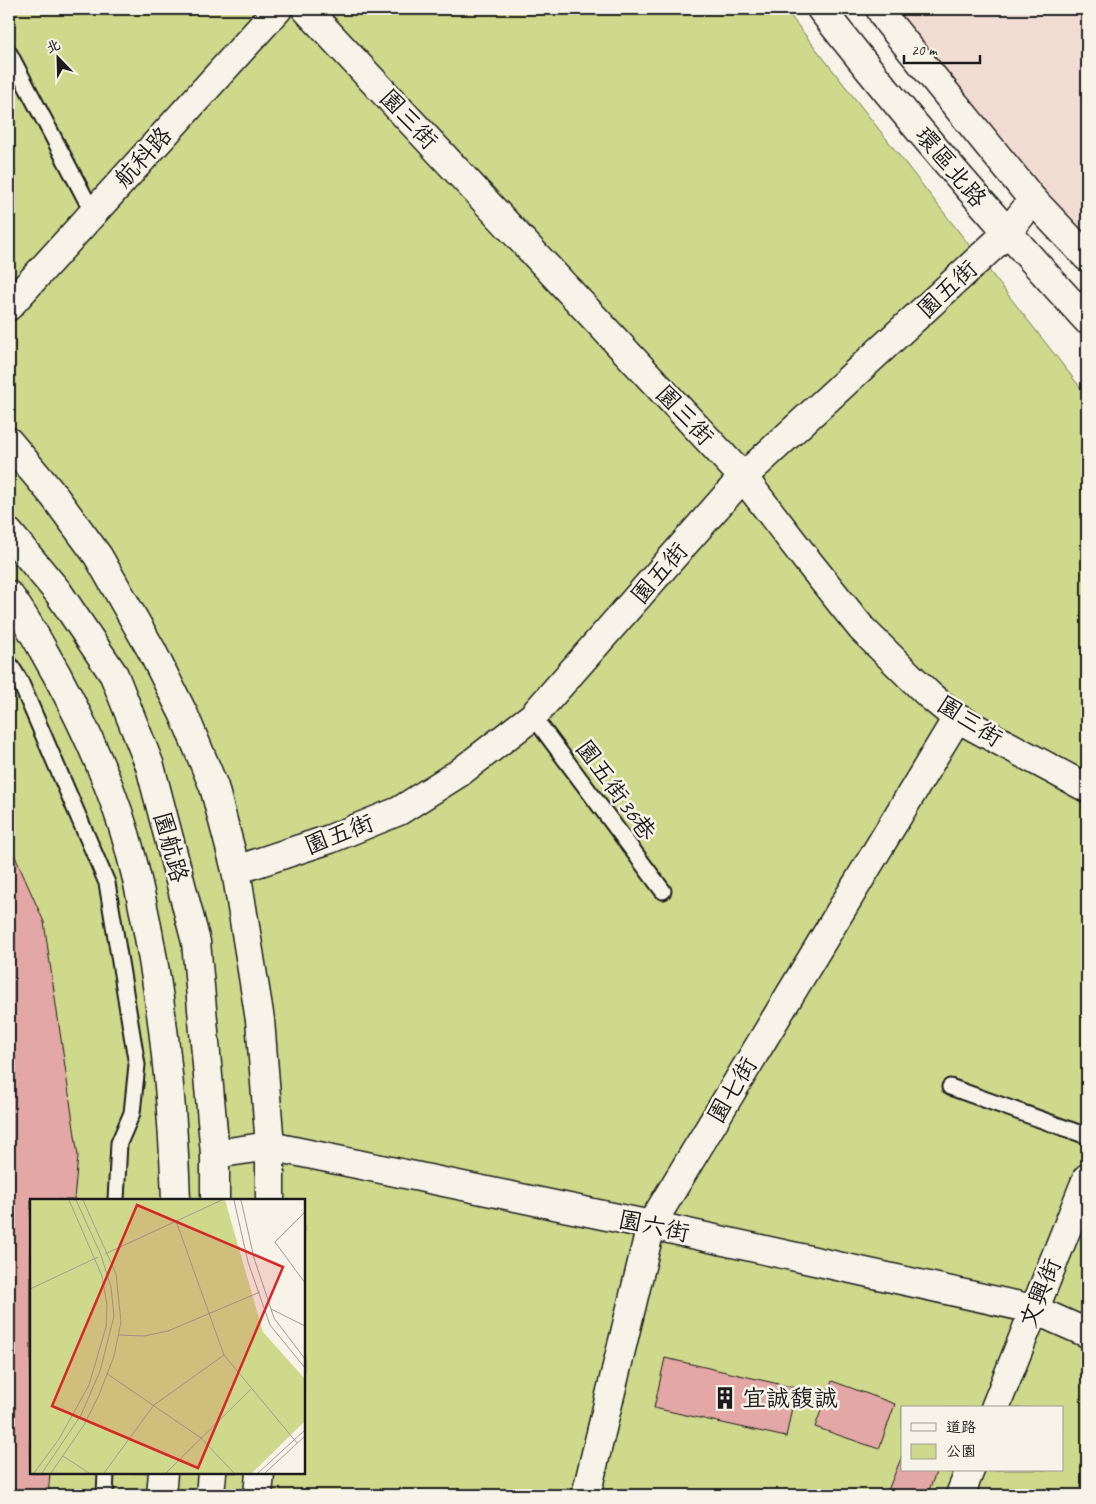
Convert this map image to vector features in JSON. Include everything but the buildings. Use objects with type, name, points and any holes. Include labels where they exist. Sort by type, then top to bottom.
[{"type":"street","name":"航科路","points":[[9,306],[278,9]]},
{"type":"street","name":"園三街","points":[[306,9],[744,477],[862,629],[929,694],[957,718],[1087,788]]},
{"type":"street","name":"環區北路","points":[[821,9],[861,61],[1007,233],[1087,320]]},
{"type":"street","name":"環區北路","points":[[880,9],[888,22],[1033,200],[1087,257]]},
{"type":"street","name":"園五街","points":[[236,870],[330,839],[399,811],[459,773],[533,716],[744,477],[1007,233],[1033,200]]},
{"type":"street","points":[[9,442],[54,496],[98,556],[152,651],[184,715],[214,787],[236,870],[260,1020],[270,1146],[270,1199]]},
{"type":"street","name":"園航路","points":[[9,533],[58,592],[114,675],[150,766],[196,942],[215,1154],[215,1199]]},
{"type":"street","points":[[9,595],[78,715],[108,785],[132,857],[162,1006],[176,1199]]},
{"type":"street","name":"園七街","points":[[586,1495],[651,1225],[957,718]]},
{"type":"street","name":"園六街","points":[[215,1154],[270,1146],[651,1225],[1033,1309],[1087,1333]]},
{"type":"street","name":"文興街","points":[[995,1406],[1087,1178]]},
{"type":"street","points":[[960,1495],[969,1472]]},
{"type":"street","points":[[161,1495],[163,1474]]},
{"type":"street","points":[[210,1495],[212,1474]]},
{"type":"street","points":[[258,1495],[260,1474]]},
{"type":"lane","points":[[9,53],[93,213]]},
{"type":"lane","points":[[9,663],[20,681],[107,883],[137,1065],[132,1113],[119,1143],[116,1199]]},
{"type":"lane","name":"園五街36巷","points":[[533,716],[663,891]]},
{"type":"lane","points":[[950,1087],[1087,1136]]},
{"type":"lane","points":[[105,1495],[106,1474]]},
{"type":"shaded area","points":[[896,9],[1087,9],[1087,238],[1012,151]]},
{"type":"green space","points":[[9,9],[785,9],[1087,396],[1087,1495],[9,1495]]},
{"type":"place","name":"宜誠馥誠","points":[[725,1398]]}]
